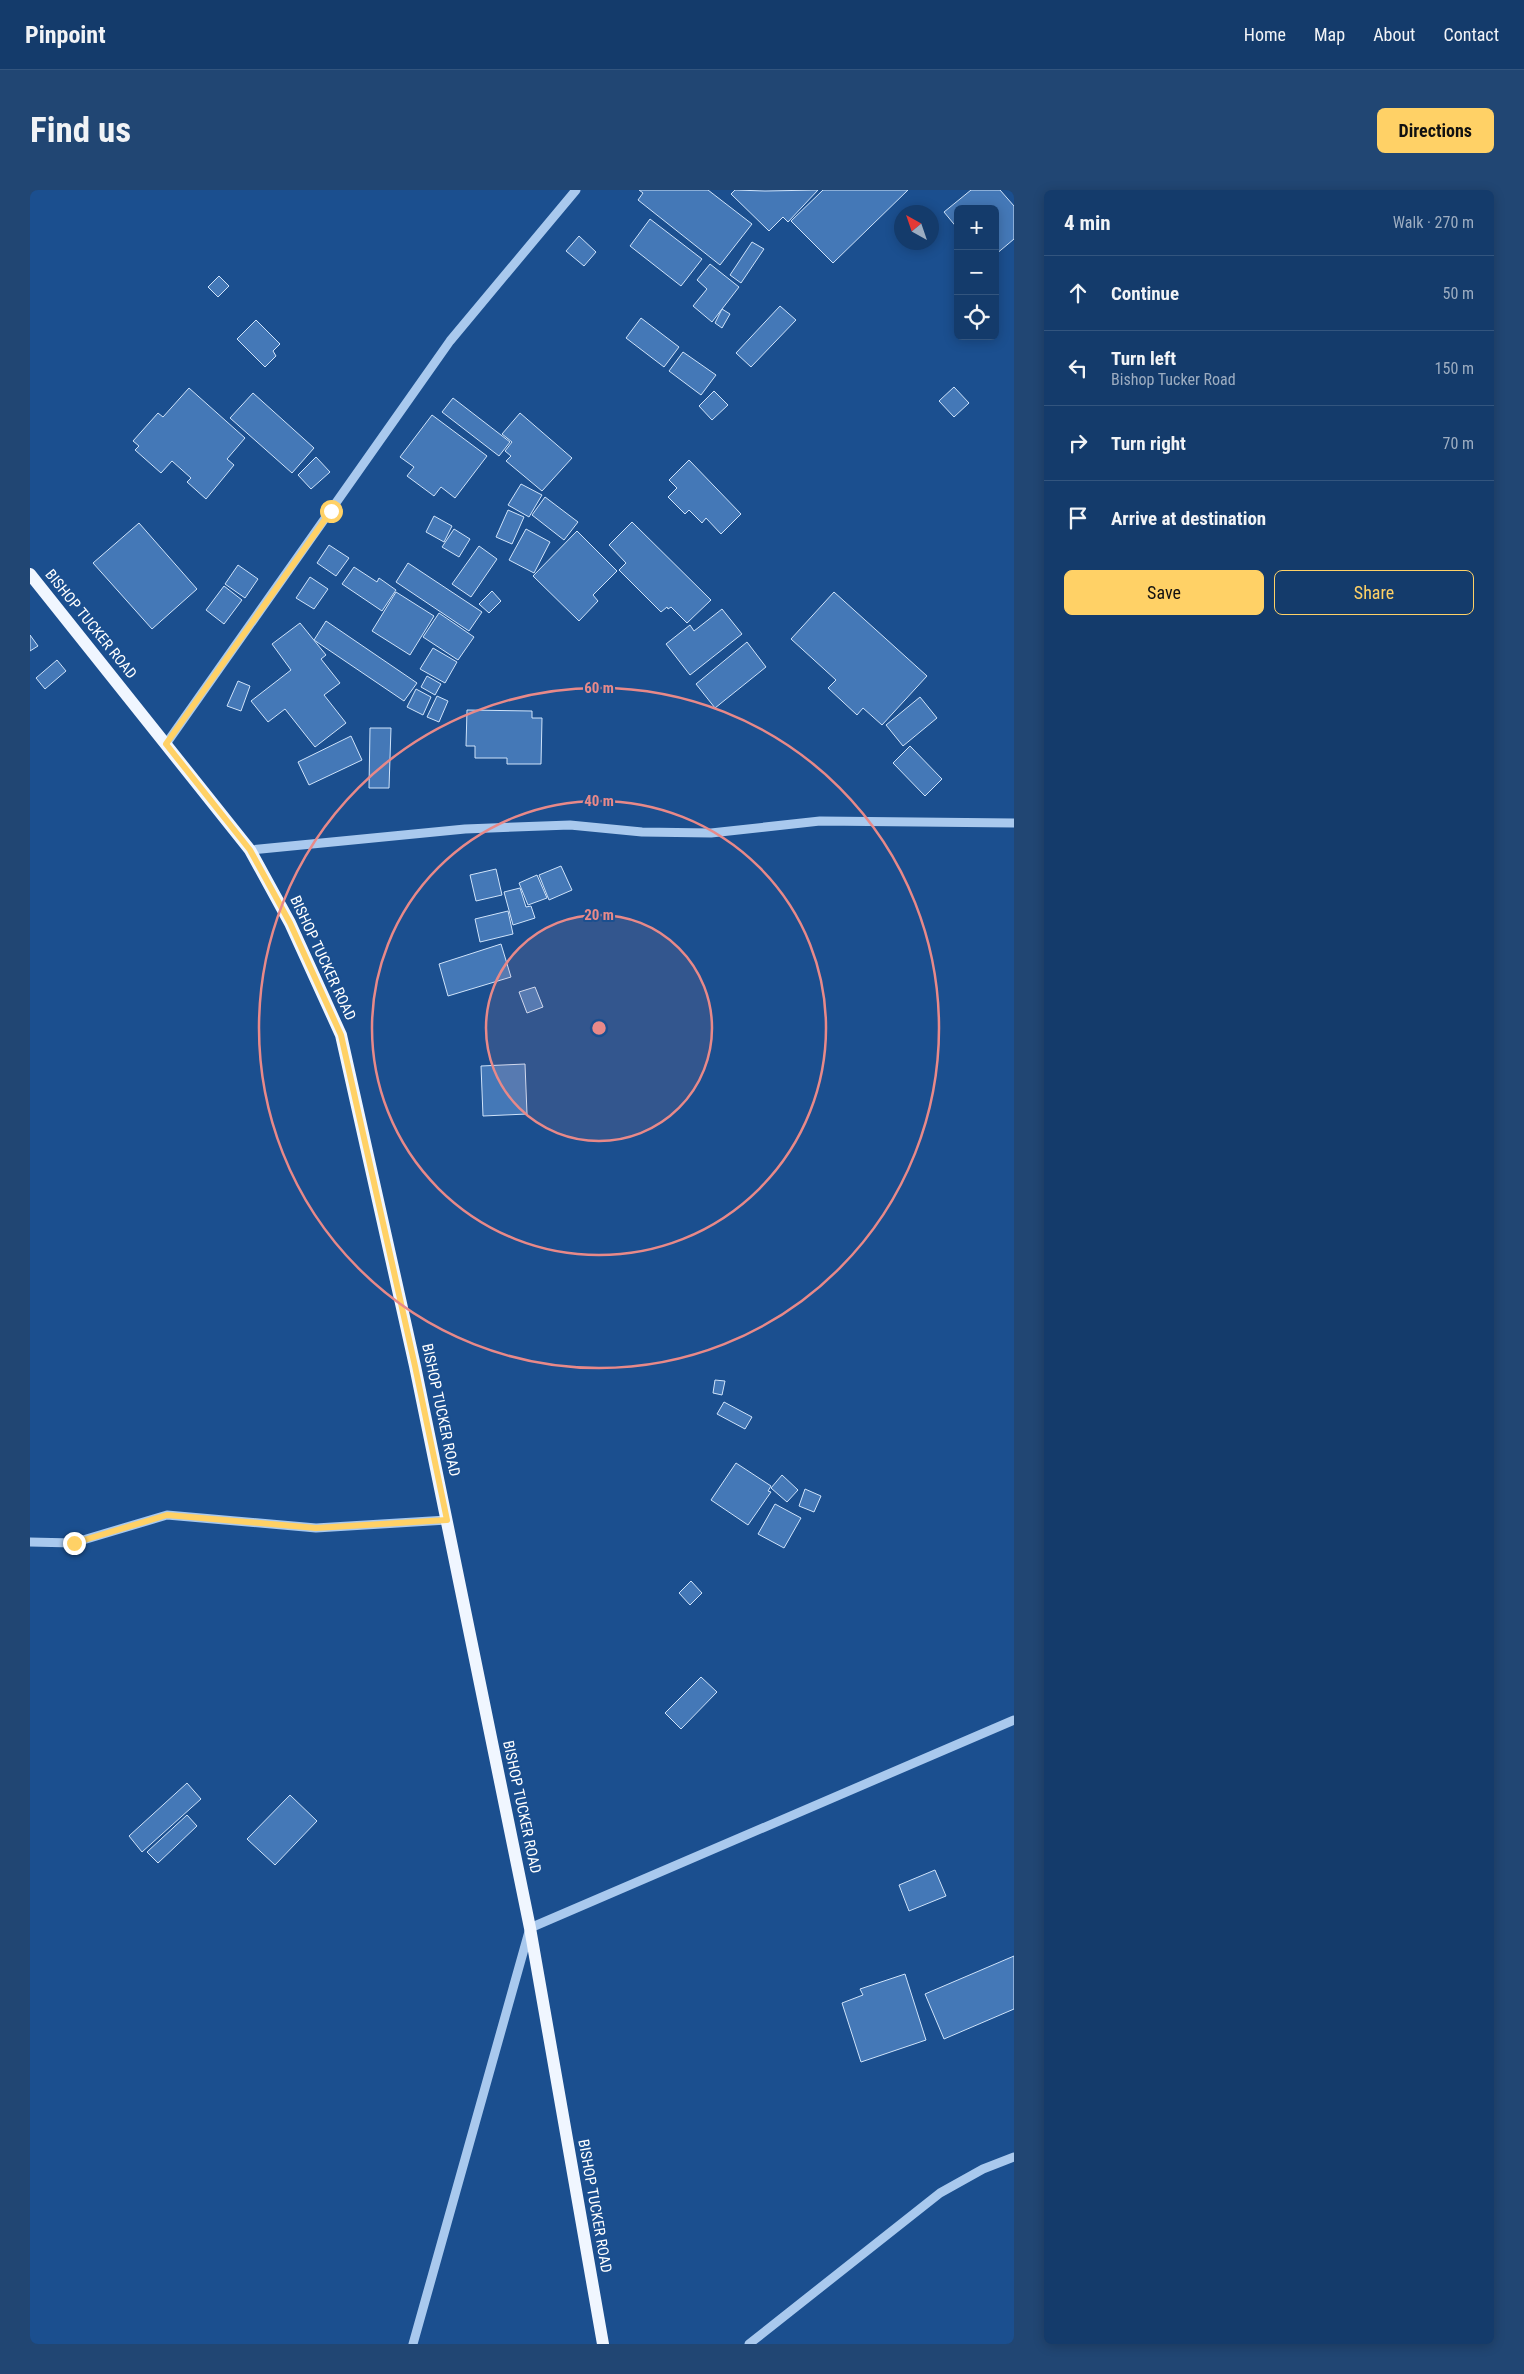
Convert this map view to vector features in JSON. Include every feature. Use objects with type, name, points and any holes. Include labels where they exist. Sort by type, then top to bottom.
[{"type":"main road","name":"BISHOP TUCKER ROAD","points":[[30,574],[250,850],[290,923],[341,1035],[415,1366],[530,1928],[603,2344]]},
{"type":"street","points":[[166,744],[450,341],[576,190]]},
{"type":"street","points":[[250,850],[494,828],[570,825],[642,832],[712,833],[820,821],[1014,823]]},
{"type":"street","points":[[30,1542],[74,1543],[167,1515],[316,1528],[447,1520]]},
{"type":"street","points":[[413,2344],[530,1928],[1014,1720]]},
{"type":"street","points":[[749,2344],[940,2193],[983,2169],[1014,2157]]},
{"type":"building","points":[[639,190],[708,190],[752,224],[720,265],[638,200],[643,193]]},
{"type":"building","points":[[735,190],[818,190],[788,222],[783,217],[769,231],[731,194]]},
{"type":"building","points":[[823,190],[908,190],[833,263],[791,221]]},
{"type":"building","points":[[971,190],[1000,190],[1014,206],[1014,239],[999,252],[999,205],[954,205],[954,224],[944,212]]},
{"type":"building","points":[[650,219],[702,259],[681,286],[630,246]]},
{"type":"building","points":[[579,236],[596,252],[584,266],[566,251]]},
{"type":"building","points":[[752,242],[764,249],[741,283],[730,275]]},
{"type":"building","points":[[710,264],[739,287],[712,322],[693,306],[707,289],[697,280]]},
{"type":"building","points":[[219,276],[229,286],[218,297],[208,287]]},
{"type":"building","points":[[780,306],[796,320],[751,367],[736,353]]},
{"type":"building","points":[[722,309],[730,314],[722,328],[715,323]]},
{"type":"building","points":[[641,318],[679,347],[664,367],[626,338]]},
{"type":"building","points":[[256,320],[280,344],[273,351],[276,356],[265,367],[237,339]]},
{"type":"building","points":[[683,352],[716,375],[701,395],[669,371]]},
{"type":"building","points":[[954,387],[969,403],[954,417],[939,401]]},
{"type":"building","points":[[189,388],[245,438],[227,459],[234,465],[206,499],[187,482],[191,478],[172,461],[161,473],[135,450],[139,446],[133,441],[158,413],[163,417]]},
{"type":"building","points":[[714,391],[728,405],[712,420],[699,406]]},
{"type":"building","points":[[253,393],[314,448],[292,473],[230,418]]},
{"type":"building","points":[[453,398],[510,442],[499,456],[442,412]]},
{"type":"building","points":[[520,413],[572,458],[542,491],[506,461],[511,456],[505,451],[512,442],[502,434]]},
{"type":"building","points":[[432,415],[487,456],[455,498],[441,487],[434,496],[407,476],[414,467],[400,457]]},
{"type":"building","points":[[316,457],[330,472],[311,489],[298,475]]},
{"type":"building","points":[[689,460],[741,514],[721,534],[706,518],[702,523],[689,510],[685,514],[668,497],[677,488],[669,480]]},
{"type":"building","points":[[521,484],[542,495],[529,517],[508,505]]},
{"type":"building","points":[[545,497],[578,522],[564,540],[532,515]]},
{"type":"building","points":[[508,510],[524,517],[512,544],[496,537]]},
{"type":"building","points":[[434,516],[452,526],[444,542],[426,532]]},
{"type":"building","points":[[632,522],[711,600],[687,623],[671,607],[668,609],[667,607],[661,612],[619,570],[626,563],[609,545]]},
{"type":"building","points":[[139,523],[197,589],[152,629],[93,563]]},
{"type":"building","points":[[454,529],[470,539],[459,557],[442,547]]},
{"type":"building","points":[[526,529],[550,542],[534,573],[509,560]]},
{"type":"building","points":[[577,531],[617,571],[593,595],[598,601],[579,621],[533,576]]},
{"type":"building","points":[[329,545],[349,558],[336,576],[317,563]]},
{"type":"building","points":[[479,546],[497,559],[471,597],[452,584]]},
{"type":"building","points":[[408,563],[482,612],[469,631],[396,582]]},
{"type":"building","points":[[238,565],[258,579],[245,598],[225,584]]},
{"type":"building","points":[[354,567],[377,582],[379,578],[396,590],[382,611],[342,584]]},
{"type":"building","points":[[310,577],[328,589],[314,609],[296,598]]},
{"type":"building","points":[[224,586],[242,600],[224,624],[206,610]]},
{"type":"building","points":[[492,591],[501,601],[489,613],[479,604]]},
{"type":"building","points":[[396,592],[434,616],[410,655],[372,631]]},
{"type":"building","points":[[834,592],[927,676],[882,725],[863,708],[857,715],[828,688],[836,680],[791,639]]},
{"type":"building","points":[[722,609],[742,634],[690,675],[666,644],[690,625],[694,631]]},
{"type":"building","points":[[439,613],[474,637],[458,660],[423,637]]},
{"type":"building","points":[[326,621],[417,683],[404,701],[314,640]]},
{"type":"building","points":[[300,623],[326,655],[321,659],[340,683],[324,695],[346,723],[315,747],[285,709],[268,722],[251,701],[291,670],[272,644]]},
{"type":"building","points":[[30,635],[38,646],[30,651]]},
{"type":"building","points":[[747,642],[766,667],[715,708],[696,684]]},
{"type":"building","points":[[433,648],[457,662],[445,683],[420,669]]},
{"type":"building","points":[[57,660],[66,671],[45,689],[36,678]]},
{"type":"building","points":[[427,676],[441,684],[435,695],[421,687]]},
{"type":"building","points":[[238,681],[250,686],[241,711],[227,706]]},
{"type":"building","points":[[416,689],[431,697],[423,715],[407,707]]},
{"type":"building","points":[[437,696],[448,701],[439,722],[427,717]]},
{"type":"building","points":[[920,697],[937,718],[903,746],[886,725]]},
{"type":"building","points":[[467,710],[532,711],[532,718],[542,718],[541,764],[507,764],[507,758],[475,758],[475,746],[466,746]]},
{"type":"building","points":[[370,728],[391,728],[389,788],[369,788]]},
{"type":"building","points":[[351,736],[362,760],[309,785],[298,762]]},
{"type":"building","points":[[910,746],[942,779],[925,796],[893,763]]},
{"type":"building","points":[[561,866],[572,890],[549,900],[539,875]]},
{"type":"building","points":[[496,869],[502,895],[476,901],[470,875]]},
{"type":"building","points":[[537,875],[547,898],[528,905],[519,883]]},
{"type":"building","points":[[520,888],[526,907],[531,906],[535,918],[513,925],[504,892]]},
{"type":"building","points":[[508,911],[513,934],[480,942],[475,919]]},
{"type":"building","points":[[501,944],[511,977],[448,996],[439,964]]},
{"type":"building","points":[[535,987],[543,1007],[527,1013],[519,992]]},
{"type":"building","points":[[525,1064],[527,1114],[483,1116],[481,1066]]},
{"type":"building","points":[[715,1380],[725,1381],[722,1395],[713,1393]]},
{"type":"building","points":[[724,1402],[752,1417],[745,1429],[717,1414]]},
{"type":"building","points":[[736,1463],[771,1486],[768,1491],[771,1492],[748,1525],[711,1500]]},
{"type":"building","points":[[782,1475],[798,1490],[787,1502],[771,1488]]},
{"type":"building","points":[[805,1489],[821,1496],[814,1512],[799,1506]]},
{"type":"building","points":[[775,1504],[801,1518],[784,1548],[758,1534]]},
{"type":"building","points":[[691,1581],[702,1593],[690,1605],[679,1593]]},
{"type":"building","points":[[701,1677],[717,1692],[681,1729],[665,1713]]},
{"type":"building","points":[[187,1783],[201,1799],[142,1852],[129,1836]]},
{"type":"building","points":[[290,1795],[317,1821],[275,1865],[247,1839]]},
{"type":"building","points":[[187,1815],[197,1826],[158,1863],[147,1852]]},
{"type":"building","points":[[935,1870],[946,1896],[909,1911],[899,1885]]},
{"type":"building","points":[[1014,1956],[1014,2009],[944,2039],[925,1994]]},
{"type":"building","points":[[905,1974],[926,2040],[861,2062],[842,2003],[863,1995],[860,1989]]},
{"type":"route","points":[[74,1543],[167,1515],[316,1528],[447,1520],[415,1366],[341,1035],[290,923],[250,850],[166,744],[331,511]]}]
